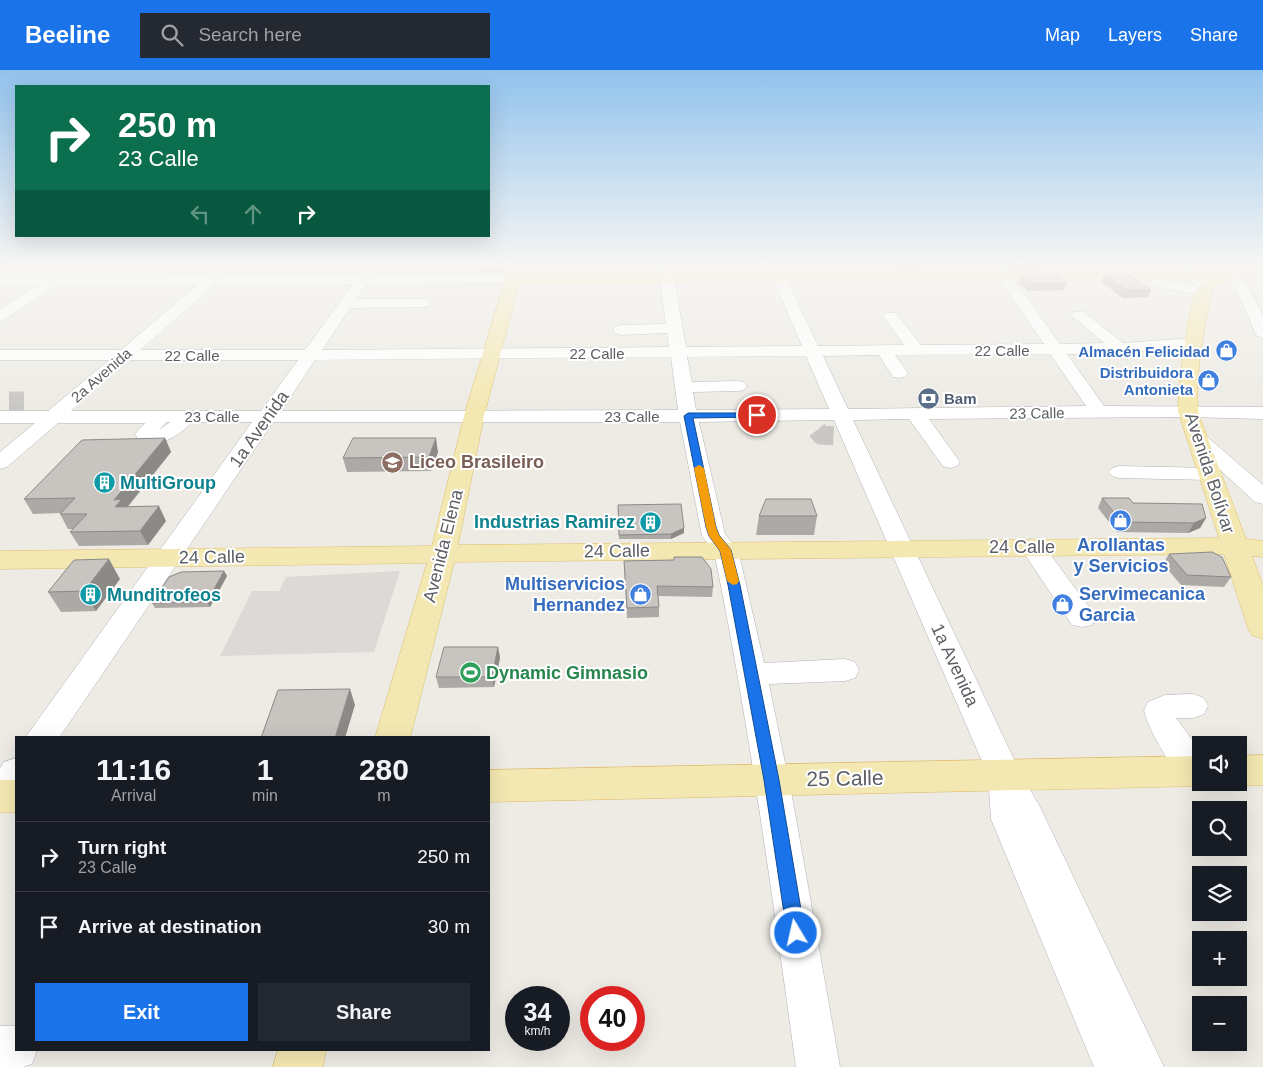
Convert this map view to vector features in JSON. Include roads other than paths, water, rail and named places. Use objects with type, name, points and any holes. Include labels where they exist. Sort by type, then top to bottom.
[{"type":"main road","name":"Avenida Elena","points":[[393,736],[443,554],[474,416],[503,314]]},
{"type":"main road","name":"Avenida Bolívar","points":[[1201,314],[1193,343],[1188,411],[1263,628]]},
{"type":"main road","name":"24 Calle","points":[[1234,546],[1252,541],[1263,541]]},
{"type":"main road","name":"24 Calle","points":[[0,560],[901,548],[1234,546],[1263,549]]},
{"type":"main road","points":[[1247,771],[1263,770]]},
{"type":"main road","name":"25 Calle","points":[[490,786],[1192,771]]},
{"type":"main road","points":[[0,796],[15,796]]},
{"type":"main road","points":[[298,1067],[302,1051]]},
{"type":"street","name":"2a Avenida","points":[[0,463],[171,314]]},
{"type":"street","name":"1a Avenida","points":[[42,736],[339,314]]},
{"type":"street","points":[[673,314],[686,402],[711,527],[714,536],[726,550],[751,674],[771,780],[818,1067]]},
{"type":"street","name":"1a Avenida","points":[[795,314],[841,414],[845,436],[901,548],[1006,775],[1008,820],[1116,1067]]},
{"type":"street","points":[[1030,314],[1099,412]]},
{"type":"street","points":[[1258,314],[1263,334]]},
{"type":"street","points":[[1079,315],[1119,348]]},
{"type":"street","points":[[891,316],[916,350]]},
{"type":"street","points":[[621,330],[675,328]]},
{"type":"street","name":"22 Calle","points":[[0,354],[678,353],[1119,348],[1193,343]]},
{"type":"street","points":[[884,351],[899,373]]},
{"type":"street","points":[[686,402],[738,386]]},
{"type":"street","points":[[8,406],[71,401]]},
{"type":"street","name":"23 Calle","points":[[8,406],[53,416],[161,416],[146,434],[147,438],[162,437],[177,428],[187,416],[474,416],[686,402],[813,422],[841,414],[1188,411],[1263,413]]},
{"type":"street","points":[[915,414],[950,462]]},
{"type":"street","points":[[186,442],[208,416]]},
{"type":"street","points":[[1199,440],[1263,496]]},
{"type":"street","points":[[1119,472],[1211,474]]},
{"type":"street","points":[[1032,547],[1082,618]]},
{"type":"street","points":[[751,674],[845,670]]},
{"type":"street","points":[[1192,762],[1164,727],[1159,717],[1159,710],[1165,707],[1193,706]]},
{"type":"street","points":[[0,796],[15,774]]},
{"type":"street","points":[[1006,775],[1029,820],[1142,1067]]},
{"type":"street","points":[[0,1048],[15,1048]]},
{"type":"tunnel","points":[[9,401],[24,401]]},
{"type":"tunnel","points":[[817,430],[821,435],[838,436]]},
{"type":"place","name":"Almacén Felicidad","points":[[1226,351]]},
{"type":"place","name":"Distribuidora Antonieta","points":[[1209,381]]},
{"type":"place","name":"Bam","points":[[928,398]]},
{"type":"place","name":"Liceo Brasileiro","points":[[393,462]]},
{"type":"place","name":"MultiGroup","points":[[104,483]]},
{"type":"place","name":"Arollantas y Servicios","points":[[1121,520]]},
{"type":"place","name":"Industrias Ramirez","points":[[651,522]]},
{"type":"place","name":"Multiservicios Hernandez","points":[[641,594]]},
{"type":"place","name":"Munditrofeos","points":[[91,595]]},
{"type":"place","name":"Servimecanica Garcia","points":[[1063,604]]},
{"type":"place","name":"Dynamic Gimnasio","points":[[470,673]]}]
